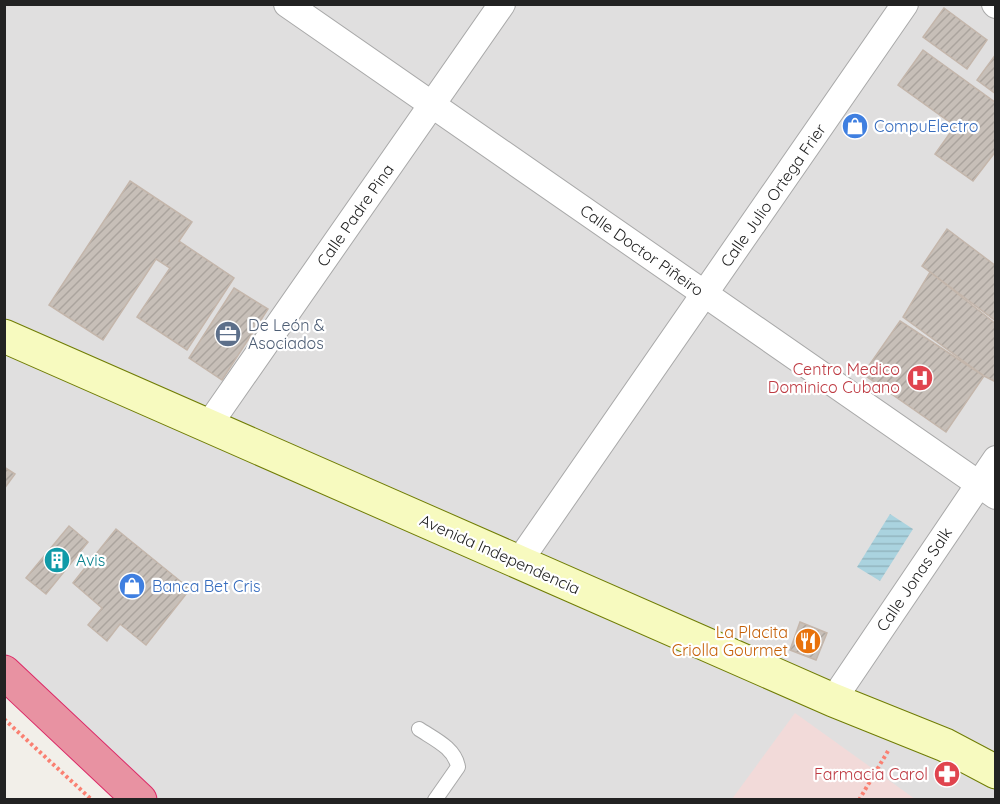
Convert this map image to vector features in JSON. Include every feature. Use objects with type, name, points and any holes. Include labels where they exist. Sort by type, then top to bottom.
[{"type":"highway","points":[[4,672],[140,800]]},
{"type":"highway","points":[[4,700],[110,800]]},
{"type":"main road","name":"Avenida Independencia","points":[[4,336],[833,700],[945,746],[996,772]]},
{"type":"street","name":"Calle Doctor Piñeiro","points":[[287,4],[987,490]]},
{"type":"street","name":"Calle Padre Pina","points":[[208,426],[502,4]]},
{"type":"street","name":"Calle Julio Ortega Frier","points":[[518,562],[905,4]]},
{"type":"street","name":"Calle Jonas Salk","points":[[833,700],[987,490],[996,459]]},
{"type":"lane","points":[[419,729],[452,752],[459,767],[435,800]]},
{"type":"path","points":[[4,719],[92,800]]},
{"type":"path","points":[[859,800],[902,728]]},
{"type":"shaded area","points":[[4,5],[995,5],[995,799],[152,799],[5,681]]},
{"type":"shaded area","points":[[795,713],[915,799],[732,799]]},
{"type":"water","points":[[890,514],[913,529],[880,581],[857,567]]},
{"type":"building","points":[[944,8],[987,40],[967,69],[923,37]]},
{"type":"building","points":[[923,50],[996,103],[996,151],[973,181],[935,154],[955,126],[898,85]]},
{"type":"building","points":[[996,54],[996,94],[977,80]]},
{"type":"building","points":[[130,181],[192,222],[179,241],[234,278],[187,350],[137,317],[170,268],[156,259],[103,340],[49,305]]},
{"type":"building","points":[[947,229],[996,266],[996,321],[922,266]]},
{"type":"building","points":[[930,272],[996,324],[996,382],[984,376],[903,317]]},
{"type":"building","name":"De León & Asociados","points":[[234,288],[268,309],[222,380],[189,358]]},
{"type":"building","points":[[900,321],[984,376],[946,432],[863,374]]},
{"type":"building","points":[[4,467],[15,474],[4,489]]},
{"type":"building","name":"Avis","points":[[69,526],[88,542],[46,594],[26,578]]},
{"type":"building","name":"Banca Bet Cris","points":[[116,529],[190,589],[146,645],[120,624],[107,641],[88,625],[102,608],[73,583]]},
{"type":"building","name":"La Placita Criolla Gourmet","points":[[800,622],[827,633],[816,660],[790,650]]},
{"type":"place","name":"CompuElectro","points":[[855,126]]},
{"type":"place","name":"De León & Asociados","points":[[228,334]]},
{"type":"place","name":"Centro Medico Dominico Cubano","points":[[920,378]]},
{"type":"place","name":"Avis","points":[[57,560]]},
{"type":"place","name":"Banca Bet Cris","points":[[132,586]]},
{"type":"place","name":"La Placita Criolla Gourmet","points":[[808,641]]},
{"type":"place","name":"Farmacia Carol","points":[[947,774]]}]
